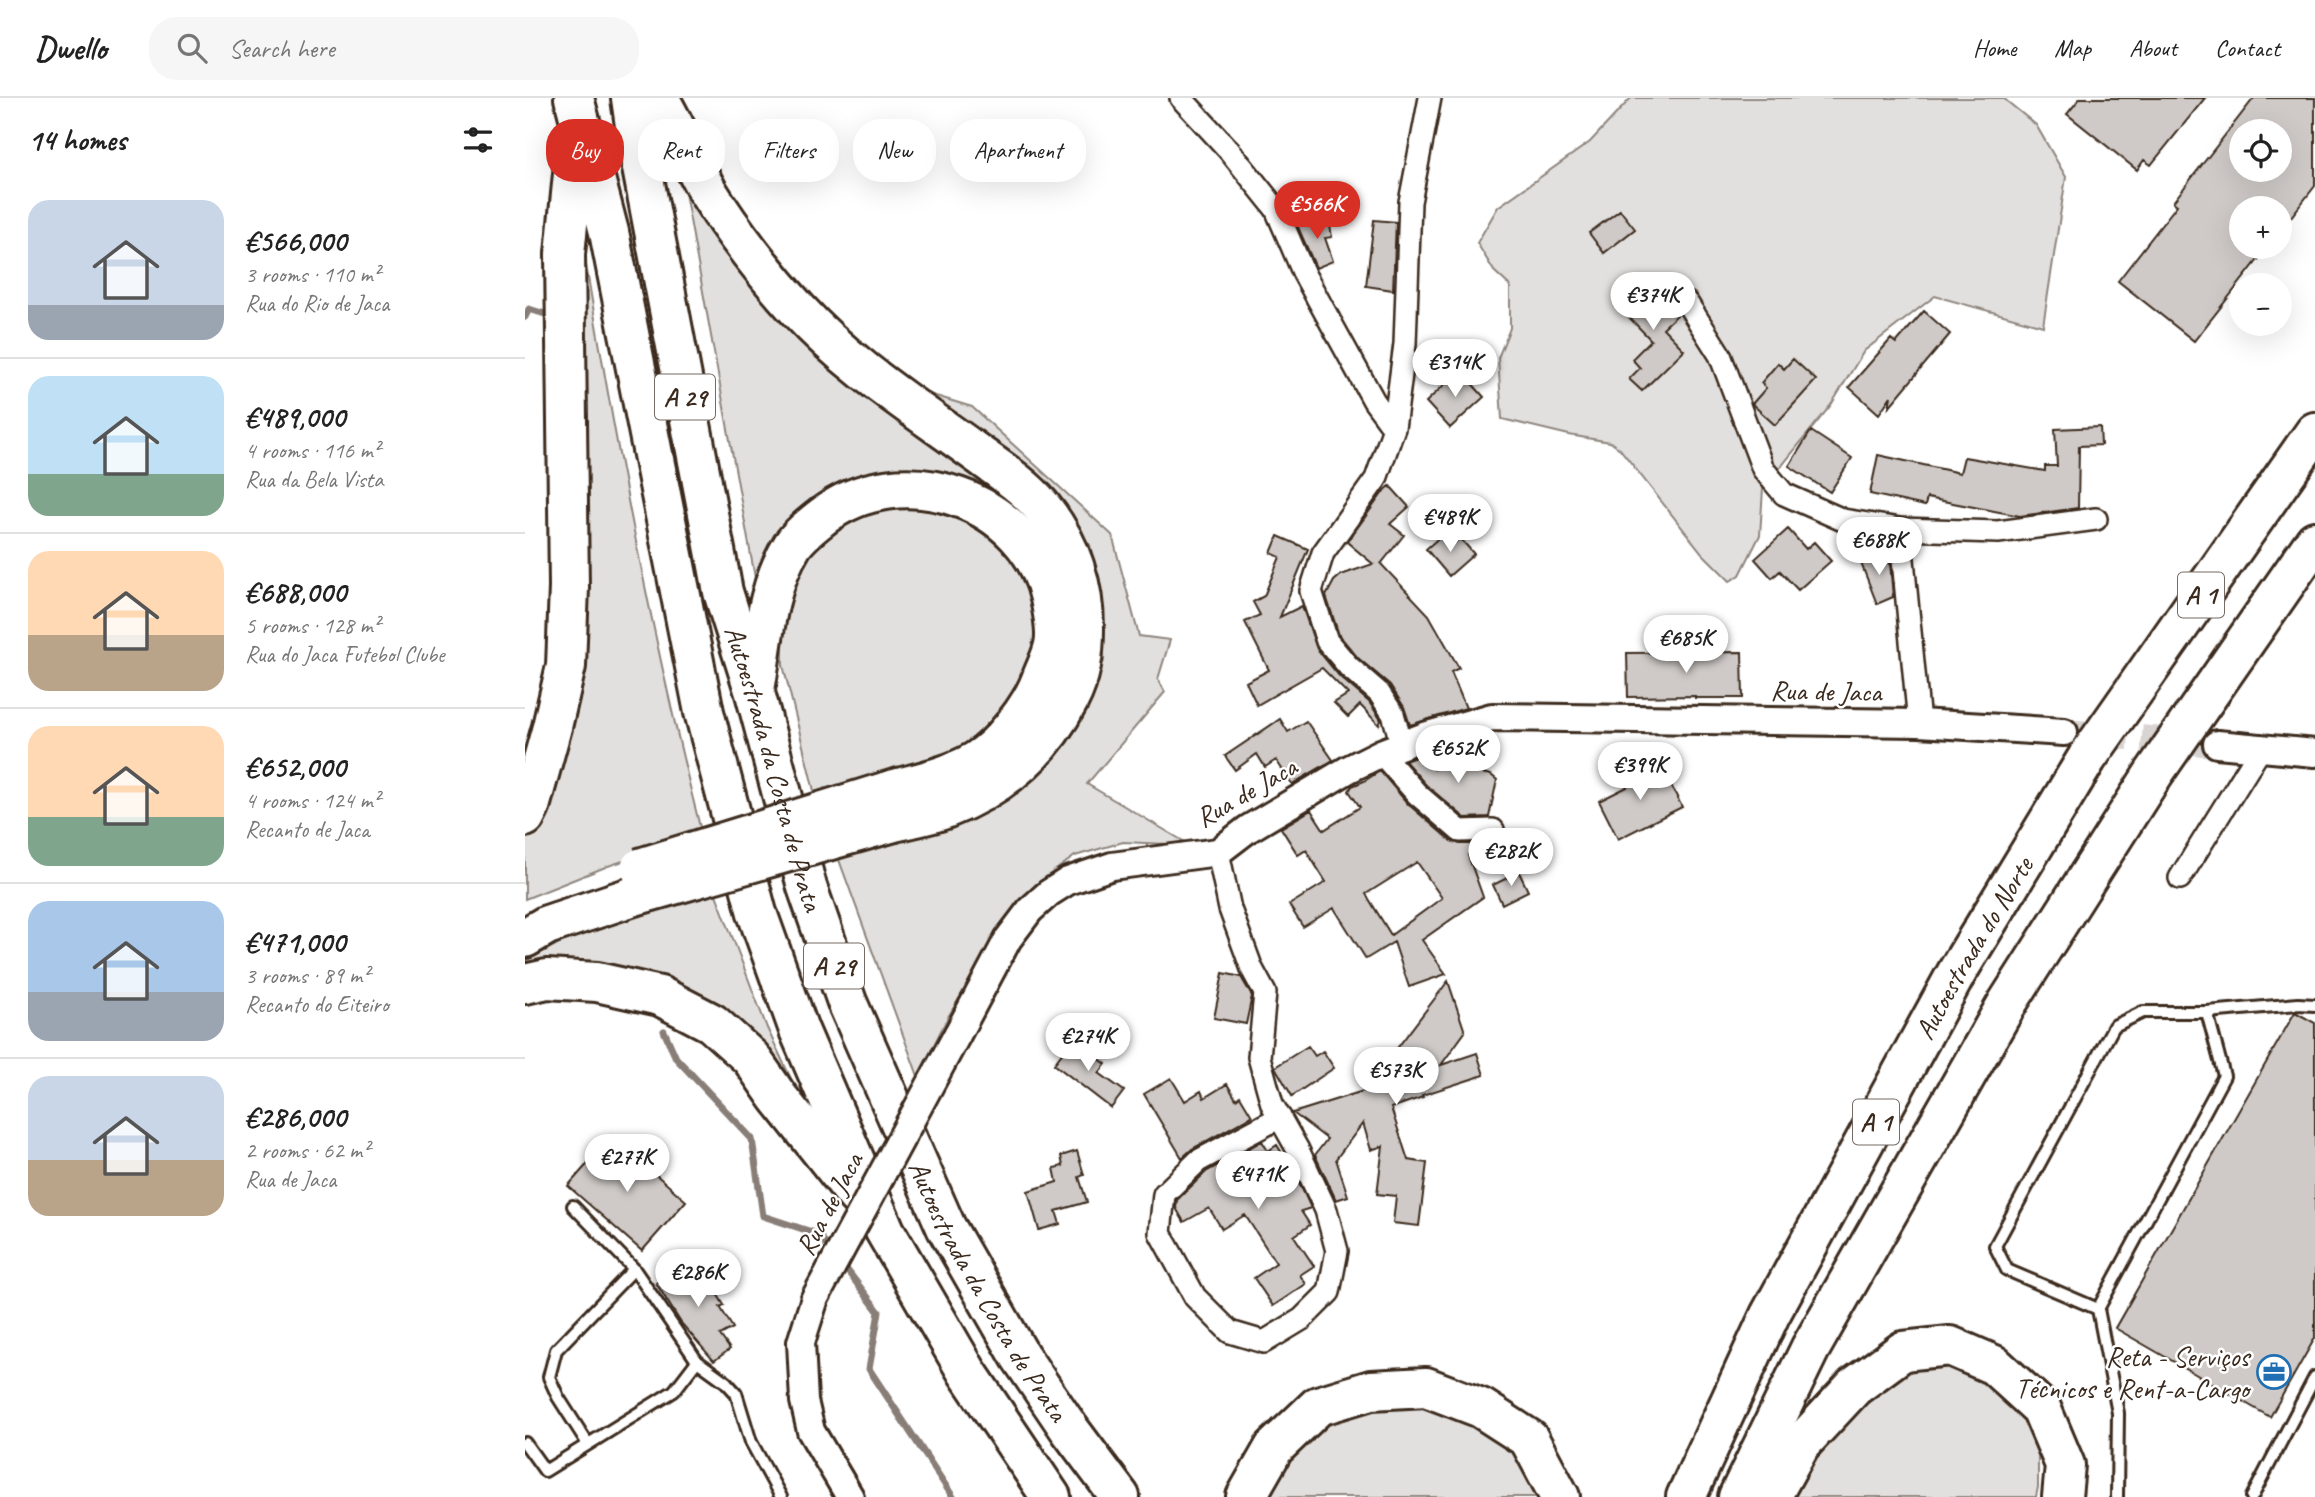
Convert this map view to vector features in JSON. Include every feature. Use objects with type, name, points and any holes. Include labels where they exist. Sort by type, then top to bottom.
[{"type":"highway","name":"Autoestrada da Costa de Prata","points":[[631,98],[723,592],[755,693],[807,887],[847,1002],[946,1227],[1020,1356],[1120,1497]]},
{"type":"highway","points":[[659,98],[708,192],[752,254],[798,311],[847,358],[1008,477],[1040,505],[1063,538],[1079,575],[1084,616],[1084,652],[1077,684],[1057,724],[1022,765],[983,793],[943,810],[890,807]]},
{"type":"highway","name":"Autoestrada da Costa de Prata","points":[[576,110],[609,232],[703,712],[757,913],[799,1030],[885,1231],[967,1372],[1051,1497]]},
{"type":"highway","points":[[525,817],[552,727],[566,666],[569,587],[565,254],[576,110]]},
{"type":"highway","name":"Autoestrada do Norte","points":[[1686,1497],[1770,1315],[1957,972],[2087,758],[2315,432]]},
{"type":"highway","points":[[525,910],[544,901],[631,884],[890,807],[953,771],[977,761],[998,743],[1034,698],[1055,644],[1053,611],[1047,582],[1028,546],[1005,522],[974,503],[938,491],[895,489],[862,495],[837,505],[793,544],[773,583],[755,693]]},
{"type":"highway","name":"Autoestrada do Norte","points":[[1738,1497],[1810,1349],[2008,1002],[2154,772],[2315,541]]},
{"type":"highway","points":[[525,938],[631,884]]},
{"type":"highway","points":[[525,984],[547,979],[597,982],[660,996],[712,1023],[751,1058],[778,1097],[885,1231]]},
{"type":"highway","points":[[1772,1497],[1800,1445],[1854,1387],[1903,1351],[1949,1346],[1994,1365],[2041,1408],[2065,1465],[2062,1497]]},
{"type":"highway","points":[[1246,1497],[1274,1448],[1318,1406],[1371,1390],[1426,1387],[1481,1408],[1529,1439],[1560,1497]]},
{"type":"street","points":[[1181,98],[1228,149],[1276,209],[1304,274],[1374,401],[1394,428]]},
{"type":"street","points":[[1428,99],[1410,202],[1405,344],[1394,428],[1376,479],[1323,553],[1311,591],[1327,641],[1349,667],[1379,693],[1393,714],[1392,749],[1417,794],[1460,831],[1493,830]]},
{"type":"street","points":[[1687,303],[1720,355],[1763,469],[1784,494],[1843,520],[1900,529],[1998,532],[2096,519]]},
{"type":"street","points":[[1900,529],[1919,723]]},
{"type":"street","name":"Rua de Jaca","points":[[850,1497],[811,1430],[804,1401],[801,1342],[815,1298],[1008,939],[1030,910],[1068,881],[1112,866],[1218,852],[1248,829],[1349,769],[1428,735],[1492,717],[1919,723],[2064,732]]},
{"type":"street","points":[[2217,744],[2315,753]]},
{"type":"street","points":[[2180,878],[2261,748]]},
{"type":"street","points":[[1218,852],[1230,909],[1252,969],[1265,993],[1259,1057],[1272,1104],[1280,1116],[1326,1210],[1337,1251],[1329,1292],[1302,1319],[1264,1342],[1230,1332],[1195,1297],[1160,1233],[1164,1194],[1198,1161],[1280,1116]]},
{"type":"lane","points":[[2098,1309],[2007,1270],[1995,1246],[2114,1027],[2143,1012],[2207,1012],[2315,1005]]},
{"type":"lane","points":[[2117,1497],[2118,1413],[2098,1309],[2224,1076],[2207,1012]]},
{"type":"lane","points":[[573,1206],[634,1269],[697,1361],[726,1382],[736,1393],[751,1441],[781,1497]]},
{"type":"lane","points":[[588,1444],[558,1397],[549,1377],[556,1350],[634,1269]]},
{"type":"lane","points":[[525,1443],[545,1471],[674,1391],[697,1361]]},
{"type":"lane","points":[[2252,1497],[2315,1377]]},
{"type":"shaded area","points":[[1631,98],[2003,98],[2036,125],[2066,177],[2043,326],[1935,296],[1864,351],[1831,405],[1763,489],[1760,535],[1740,575],[1730,581],[1702,553],[1620,449],[1610,442],[1502,419],[1498,358],[1510,328],[1510,286],[1494,271],[1477,243],[1498,207],[1590,142]]},
{"type":"shaded area","points":[[683,182],[688,182],[1003,495],[961,478],[927,472],[895,474],[757,589]]},
{"type":"shaded area","points":[[584,253],[637,546],[667,691],[702,835],[608,866],[525,899],[525,839],[550,790]]},
{"type":"shaded area","points":[[916,390],[972,407],[1112,535],[1139,636],[1170,640],[1158,679],[1165,692],[1087,784],[1190,845],[1123,842],[1075,856],[1035,885],[1007,919],[948,1017],[918,1076],[838,857],[983,807],[1026,786],[1059,753],[1104,661],[1102,597],[1090,545],[1041,487]]},
{"type":"shaded area","points":[[895,502],[971,514],[1028,568],[1038,637],[1029,679],[986,733],[943,759],[816,799],[783,665],[783,613],[804,560],[824,538],[847,522]]},
{"type":"shaded area","points":[[714,889],[767,1028],[811,1121],[744,1038],[525,974],[525,961],[584,930]]},
{"type":"shaded area","points":[[1949,1366],[1982,1374],[2016,1407],[2038,1445],[2036,1497],[1792,1497],[1821,1446],[1851,1409],[1904,1367]]},
{"type":"shaded area","points":[[1423,1399],[1494,1431],[1528,1466],[1541,1497],[1270,1497],[1278,1472],[1315,1427],[1351,1408]]},
{"type":"building","points":[[2080,98],[2205,98],[2151,165],[2144,160],[2137,170],[2067,114]]},
{"type":"building","points":[[2254,98],[2315,98],[2315,186],[2292,216],[2292,196],[2229,196],[2229,259],[2259,259],[2248,273],[2229,273],[2229,297],[2194,341],[2118,281],[2177,205],[2173,202],[2229,130],[2229,182],[2292,182],[2292,119],[2238,119]]},
{"type":"building","points":[[1620,210],[1635,229],[1604,253],[1589,233]]},
{"type":"building","points":[[1329,220],[1332,237],[1325,238],[1333,261],[1316,268],[1297,225]]},
{"type":"building","points":[[1374,220],[1396,222],[1393,290],[1366,286]]},
{"type":"building","points":[[1652,279],[1674,302],[1678,314],[1663,328],[1684,350],[1642,391],[1629,379],[1640,368],[1632,359],[1651,340],[1621,309]]},
{"type":"building","points":[[1924,311],[1950,334],[1889,407],[1891,396],[1879,414],[1849,387],[1891,339],[1896,343]]},
{"type":"building","points":[[1793,359],[1816,380],[1775,425],[1752,404],[1766,388],[1761,383],[1778,363],[1784,369]]},
{"type":"building","points":[[1460,370],[1484,397],[1450,428],[1426,402]]},
{"type":"building","points":[[2100,427],[2101,445],[2079,446],[2078,508],[2020,516],[1927,498],[1925,506],[1870,494],[1878,455],[1960,473],[1964,457],[2045,471],[2045,466],[2057,466],[2055,429]]},
{"type":"building","points":[[1811,431],[1852,458],[1830,492],[1789,466]]},
{"type":"building","points":[[1390,486],[1409,507],[1390,524],[1404,535],[1381,564],[1429,615],[1459,668],[1451,672],[1466,708],[1410,725],[1404,707],[1390,685],[1358,658],[1339,635],[1326,596],[1334,581],[1341,575],[1373,564],[1347,542]]},
{"type":"building","points":[[1788,529],[1806,549],[1814,542],[1831,561],[1798,590],[1780,571],[1772,578],[1755,559]]},
{"type":"building","points":[[1443,534],[1453,544],[1460,538],[1474,554],[1449,576],[1426,549]]},
{"type":"building","points":[[1278,536],[1308,549],[1280,617],[1302,606],[1317,649],[1340,677],[1369,702],[1381,720],[1379,725],[1360,705],[1348,717],[1334,703],[1348,694],[1322,668],[1257,705],[1246,682],[1269,670],[1245,622],[1260,615],[1253,602],[1264,596],[1280,557],[1271,553]]},
{"type":"building","points":[[1886,553],[1890,563],[1893,597],[1877,604],[1861,563]]},
{"type":"building","points":[[1742,652],[1743,698],[1628,697],[1627,653]]},
{"type":"building","points":[[1280,719],[1288,732],[1306,721],[1333,760],[1292,784],[1276,760],[1265,767],[1257,754],[1235,770],[1225,756]]},
{"type":"building","points":[[1449,750],[1477,772],[1491,775],[1497,780],[1489,817],[1465,818],[1426,785],[1405,761],[1418,756],[1434,769]]},
{"type":"building","points":[[1644,768],[1648,777],[1663,769],[1682,807],[1618,839],[1599,801],[1627,787],[1623,778]]},
{"type":"building","points":[[1380,771],[1408,804],[1451,841],[1473,844],[1475,850],[1468,855],[1483,897],[1422,940],[1446,974],[1409,987],[1394,942],[1366,959],[1334,908],[1303,927],[1289,905],[1326,882],[1306,850],[1298,855],[1281,828],[1311,810],[1324,830],[1360,807],[1349,791],[1352,786]],"holes":[[[1417,862],[1442,898],[1391,935],[1366,894]]]},
{"type":"building","points":[[1519,872],[1528,891],[1502,904],[1493,885]]},
{"type":"building","points":[[1223,973],[1241,977],[1252,996],[1246,1024],[1214,1018]]},
{"type":"building","points":[[1448,981],[1465,1032],[1441,1065],[1477,1053],[1484,1075],[1391,1108],[1408,1160],[1427,1163],[1419,1226],[1393,1223],[1396,1196],[1377,1194],[1383,1146],[1371,1150],[1363,1123],[1336,1159],[1348,1196],[1336,1200],[1315,1155],[1327,1139],[1293,1113],[1392,1082],[1386,1063]]},
{"type":"building","points":[[2295,1012],[2315,1023],[2315,1338],[2270,1417],[2115,1328]]},
{"type":"building","points":[[1073,1039],[1106,1064],[1099,1073],[1124,1091],[1111,1108],[1054,1064]]},
{"type":"building","points":[[1308,1046],[1315,1056],[1323,1051],[1334,1068],[1292,1096],[1275,1067]]},
{"type":"building","points":[[1171,1078],[1185,1101],[1201,1091],[1204,1098],[1227,1084],[1236,1099],[1240,1096],[1252,1116],[1192,1149],[1182,1158],[1144,1094]]},
{"type":"building","points":[[612,1136],[686,1201],[642,1251],[568,1186]]},
{"type":"building","points":[[1262,1141],[1268,1151],[1277,1145],[1311,1208],[1301,1211],[1310,1225],[1294,1236],[1314,1266],[1300,1275],[1306,1284],[1273,1306],[1254,1278],[1276,1263],[1245,1215],[1222,1229],[1209,1208],[1184,1222],[1176,1208],[1177,1200],[1206,1172]]},
{"type":"building","points":[[1077,1151],[1084,1175],[1079,1177],[1087,1202],[1056,1211],[1060,1224],[1039,1230],[1028,1191],[1057,1182],[1054,1168],[1063,1166],[1061,1156]]},
{"type":"building","points":[[700,1266],[724,1305],[720,1307],[733,1328],[720,1335],[730,1349],[714,1361],[681,1323],[656,1283],[680,1268],[685,1276]]},
{"type":"waterway","points":[[525,317],[529,309],[545,314]]},
{"type":"waterway","points":[[664,1031],[676,1058],[752,1139],[763,1216],[818,1234],[832,1252]]},
{"type":"waterway","points":[[840,1261],[879,1312],[869,1369],[953,1497]]},
{"type":"tunnel","points":[[2064,732],[2217,744]]},
{"type":"place","name":"Reta - Serviços Técnicos e Rent-a-Cargo","points":[[2274,1372]]}]
